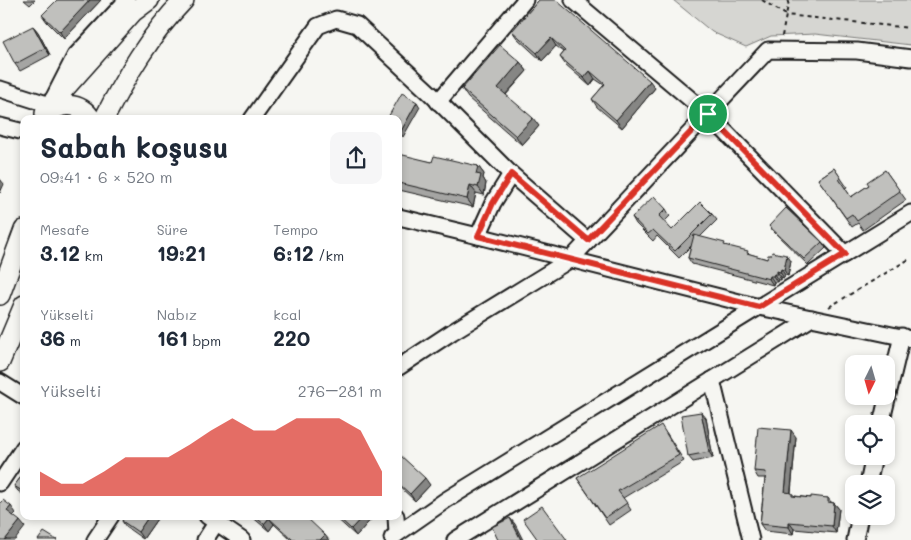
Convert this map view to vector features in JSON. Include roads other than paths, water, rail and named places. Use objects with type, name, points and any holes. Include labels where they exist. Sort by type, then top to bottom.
[{"type":"main road","points":[[46,114],[133,12],[149,0]]},
{"type":"main road","points":[[106,115],[127,76],[145,48],[184,0]]},
{"type":"main road","points":[[46,114],[57,107],[65,105],[82,109],[87,115]]},
{"type":"main road","points":[[0,295],[20,241]]},
{"type":"main road","points":[[0,362],[20,314]]},
{"type":"street","points":[[0,89],[46,114],[75,56],[127,0]]},
{"type":"street","points":[[438,102],[525,0]]},
{"type":"street","points":[[573,0],[708,114],[845,254]]},
{"type":"street","points":[[255,115],[318,26],[336,19],[357,24],[511,174],[588,240]]},
{"type":"street","points":[[402,362],[571,259],[768,50],[857,52],[911,58]]},
{"type":"street","points":[[0,126],[20,131]]},
{"type":"street","points":[[478,236],[493,203],[511,174]]},
{"type":"street","points":[[393,537],[446,500],[911,213]]},
{"type":"street","points":[[402,218],[759,307],[906,337],[884,415]]},
{"type":"street","points":[[455,540],[473,535],[712,380],[812,318]]},
{"type":"street","points":[[712,380],[752,540]]},
{"type":"street","points":[[0,382],[20,394]]},
{"type":"street","points":[[0,482],[20,453]]},
{"type":"street","points":[[95,540],[108,520]]},
{"type":"street","points":[[205,540],[212,520]]},
{"type":"street","points":[[213,520],[242,540]]},
{"type":"street","points":[[393,537],[395,520]]},
{"type":"street","points":[[855,540],[858,525]]}]
